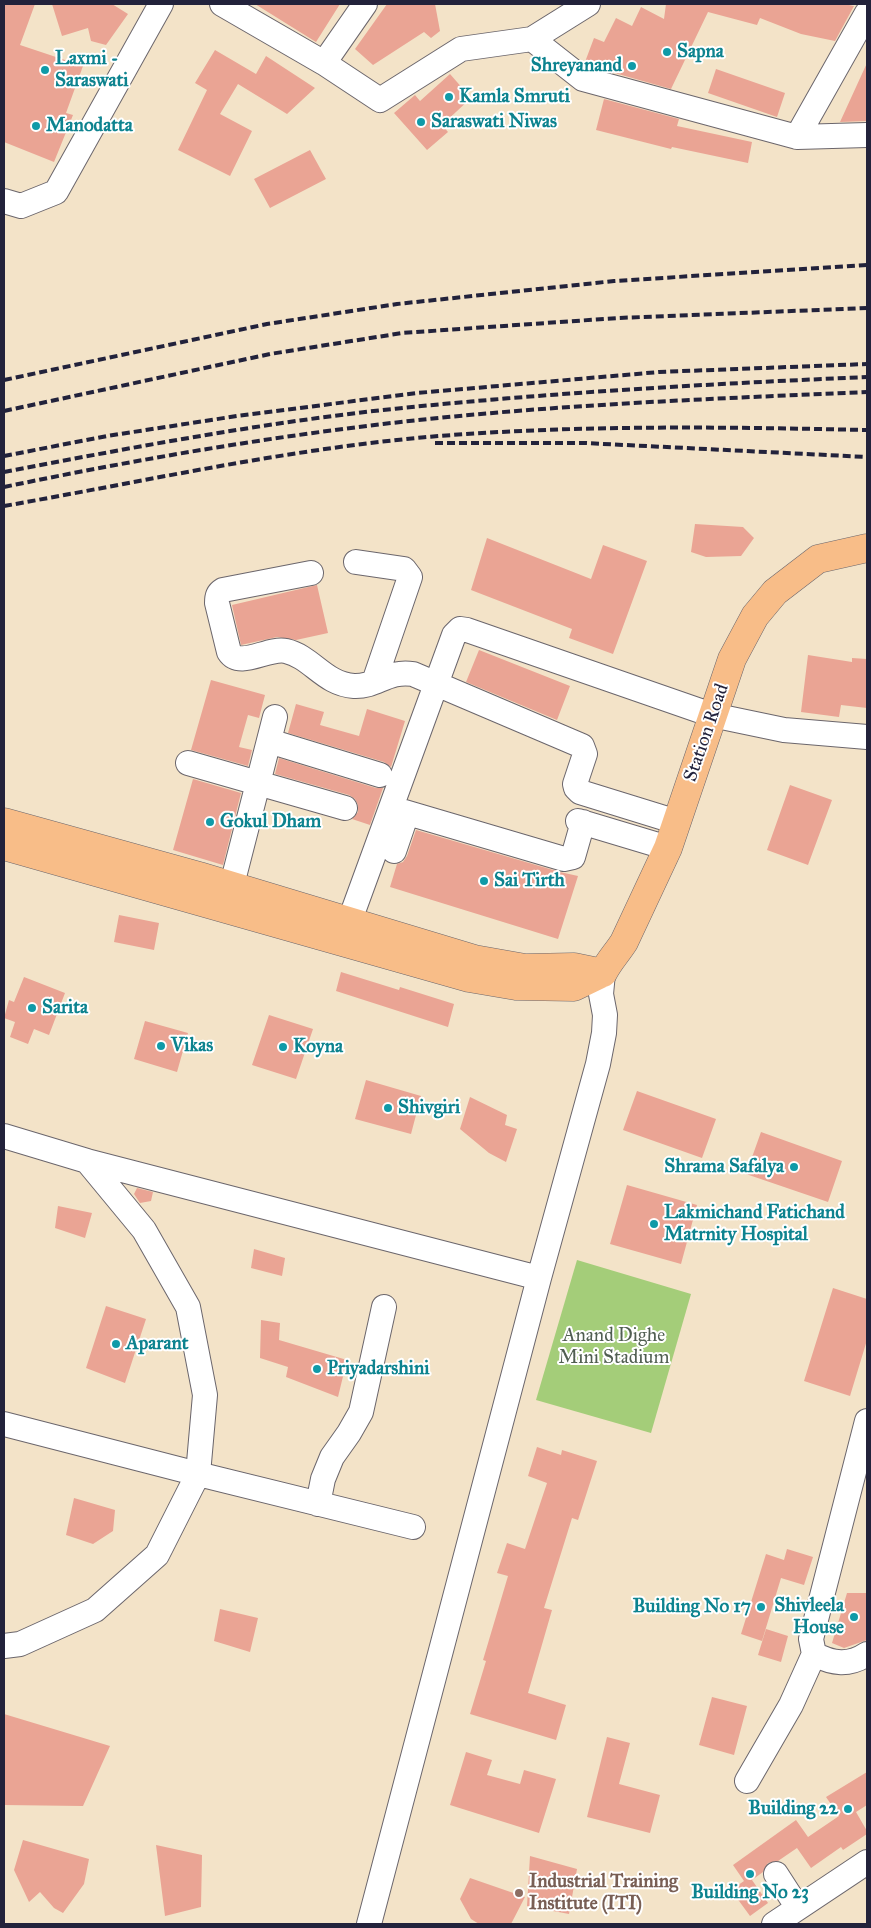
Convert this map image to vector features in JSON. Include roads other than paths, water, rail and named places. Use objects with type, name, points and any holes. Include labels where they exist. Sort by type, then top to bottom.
[{"type":"main road","name":"Station Road","points":[[603,973],[624,942],[668,848],[732,659],[755,616],[775,592],[818,559],[867,548]]},
{"type":"main road","points":[[4,822],[19,843],[195,887],[472,969],[574,968],[603,973]]},
{"type":"street","points":[[4,202],[21,206],[56,192],[162,4]]},
{"type":"street","points":[[222,4],[324,63],[380,100],[461,49],[532,39],[588,4]]},
{"type":"street","points":[[324,63],[365,4]]},
{"type":"street","points":[[797,137],[867,13]]},
{"type":"street","points":[[532,39],[584,79],[797,137],[867,135]]},
{"type":"street","points":[[356,562],[404,569],[410,577],[374,682]]},
{"type":"street","points":[[311,573],[219,592],[217,603],[229,652],[232,656],[241,660],[277,650],[288,651],[304,658],[332,680],[353,686],[368,685],[393,674],[404,672],[413,674],[582,746],[586,754],[575,784],[580,792],[677,822]]},
{"type":"street","points":[[345,932],[399,810],[436,683],[454,635],[460,629],[712,715],[784,730],[867,737]]},
{"type":"street","points":[[228,897],[275,716]]},
{"type":"street","points":[[268,741],[380,775]]},
{"type":"street","points":[[188,763],[345,808]]},
{"type":"street","points":[[399,810],[564,858],[573,857],[580,821],[668,848]]},
{"type":"street","points":[[394,851],[399,810]]},
{"type":"street","points":[[369,1924],[599,1056],[605,1015],[602,994],[603,973]]},
{"type":"street","points":[[4,1136],[87,1161],[539,1278]]},
{"type":"street","points":[[4,1646],[20,1644],[95,1610],[157,1555],[198,1474],[205,1395],[188,1307],[144,1230],[87,1161]]},
{"type":"street","points":[[318,1504],[323,1479],[332,1457],[361,1412],[384,1307]]},
{"type":"street","points":[[747,1781],[791,1705],[814,1654],[810,1639],[839,1522],[867,1421]]},
{"type":"street","points":[[4,1424],[413,1527]]},
{"type":"street","points":[[814,1654],[838,1664],[861,1658],[867,1654]]},
{"type":"street","points":[[774,1924],[867,1862]]},
{"type":"street","points":[[776,1874],[798,1908]]},
{"type":"railway","points":[[4,380],[267,324],[397,304],[614,281],[867,265]]},
{"type":"railway","points":[[4,411],[270,354],[402,333],[618,318],[867,308]]},
{"type":"railway","points":[[4,456],[107,436],[237,416],[417,393],[659,372],[867,364]]},
{"type":"railway","points":[[4,472],[240,429],[383,410],[625,390],[867,377]]},
{"type":"railway","points":[[4,487],[193,451],[443,417],[564,407],[867,392]]},
{"type":"railway","points":[[4,506],[283,455],[395,440],[504,432],[608,428],[867,430]]},
{"type":"railway","points":[[435,443],[585,443],[867,457]]},
{"type":"place","name":"Sapna","points":[[667,52]]},
{"type":"place","name":"Shreyanand","points":[[632,66]]},
{"type":"place","name":"Laxmi - Saraswati","points":[[45,70]]},
{"type":"place","name":"Kamla Smruti","points":[[449,97]]},
{"type":"place","name":"Saraswati Niwas","points":[[421,122]]},
{"type":"place","name":"Manodatta","points":[[36,126]]},
{"type":"place","name":"Gokul Dham","points":[[210,822]]},
{"type":"place","name":"Sai Tirth","points":[[484,881]]},
{"type":"place","name":"Sarita","points":[[32,1008]]},
{"type":"place","name":"Vikas","points":[[161,1046]]},
{"type":"place","name":"Koyna","points":[[283,1047]]},
{"type":"place","name":"Shivgiri","points":[[388,1108]]},
{"type":"place","name":"Shrama Safalya","points":[[794,1167]]},
{"type":"place","name":"Lakmichand Fatichand Matrnity Hospital","points":[[654,1224]]},
{"type":"place","name":"Aparant","points":[[116,1344]]},
{"type":"place","name":"Priyadarshini","points":[[317,1369]]},
{"type":"place","name":"Building No 17","points":[[761,1607]]},
{"type":"place","name":"Shivleela House","points":[[854,1617]]},
{"type":"place","name":"Building 22","points":[[848,1809]]},
{"type":"place","name":"Building No 23","points":[[750,1874]]},
{"type":"place","name":"Industrial Training Institute (ITI)","points":[[519,1893]]},
{"type":"park label","name":"Anand Dighe Mini Stadium","points":[[614,1347]]}]
